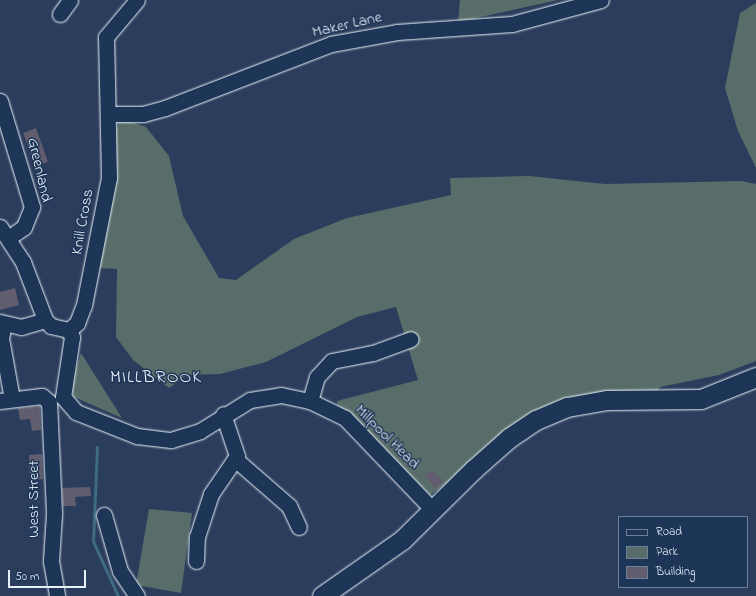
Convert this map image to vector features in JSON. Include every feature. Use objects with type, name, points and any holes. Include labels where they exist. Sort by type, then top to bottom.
[{"type":"main road","points":[[322,596],[402,540],[431,508],[509,438],[561,410],[607,400],[701,399],[756,377]]},
{"type":"street","points":[[60,14],[70,0]]},
{"type":"street","name":"Knill Cross","points":[[69,330],[81,315],[98,241],[108,178],[106,37],[137,0]]},
{"type":"street","name":"Maker Lane","points":[[108,114],[143,114],[165,108],[331,44],[397,32],[512,24],[601,0]]},
{"type":"street","name":"Greenland","points":[[0,101],[32,207],[24,227],[4,232]]},
{"type":"street","points":[[4,232],[23,262],[45,320],[51,326],[69,330]]},
{"type":"street","points":[[45,320],[31,326],[2,323],[1,338],[6,400],[42,396],[56,399]]},
{"type":"street","name":"West Street","points":[[57,596],[51,561],[54,514],[56,399],[72,337],[69,330]]},
{"type":"street","points":[[310,401],[317,377],[332,361],[373,353],[411,339]]},
{"type":"street","name":"Millpool Head","points":[[56,399],[76,412],[155,440],[186,438],[223,414],[266,396],[310,401],[345,418],[431,508]]},
{"type":"street","points":[[196,561],[197,537],[211,494],[235,459],[237,448],[223,414]]},
{"type":"street","points":[[235,459],[289,506],[299,527]]},
{"type":"street","points":[[104,515],[120,571],[137,596]]},
{"type":"green space","points":[[460,0],[558,0],[458,22]]},
{"type":"green space","points":[[756,3],[756,168],[738,131],[725,88],[740,13]]},
{"type":"green space","points":[[120,118],[146,127],[169,156],[183,216],[219,278],[236,280],[294,239],[347,218],[451,195],[450,178],[529,176],[605,184],[741,181],[756,184],[756,361],[719,375],[660,387],[658,391],[576,398],[430,495],[337,404],[337,401],[418,380],[396,307],[357,317],[266,362],[220,374],[187,375],[169,388],[133,360],[116,337],[117,269],[99,268],[112,183],[115,136]]},
{"type":"green space","points":[[81,353],[122,418],[74,397],[71,386]]},
{"type":"green space","points":[[149,509],[192,513],[181,593],[136,585]]},
{"type":"building","points":[[36,128],[48,162],[35,166],[23,133]]},
{"type":"building","points":[[15,288],[19,305],[0,310],[0,292]]},
{"type":"building","points":[[40,406],[41,430],[32,431],[30,419],[20,420],[18,408]]},
{"type":"building","points":[[42,454],[43,479],[30,480],[29,455]]},
{"type":"building","points":[[433,470],[443,482],[435,489],[425,476]]},
{"type":"building","points":[[90,487],[91,496],[75,497],[76,506],[63,506],[62,488]]},
{"type":"waterway","points":[[97,447],[93,541],[118,596]]},
{"type":"district","name":"MILLBROOK","points":[[156,378]]}]
